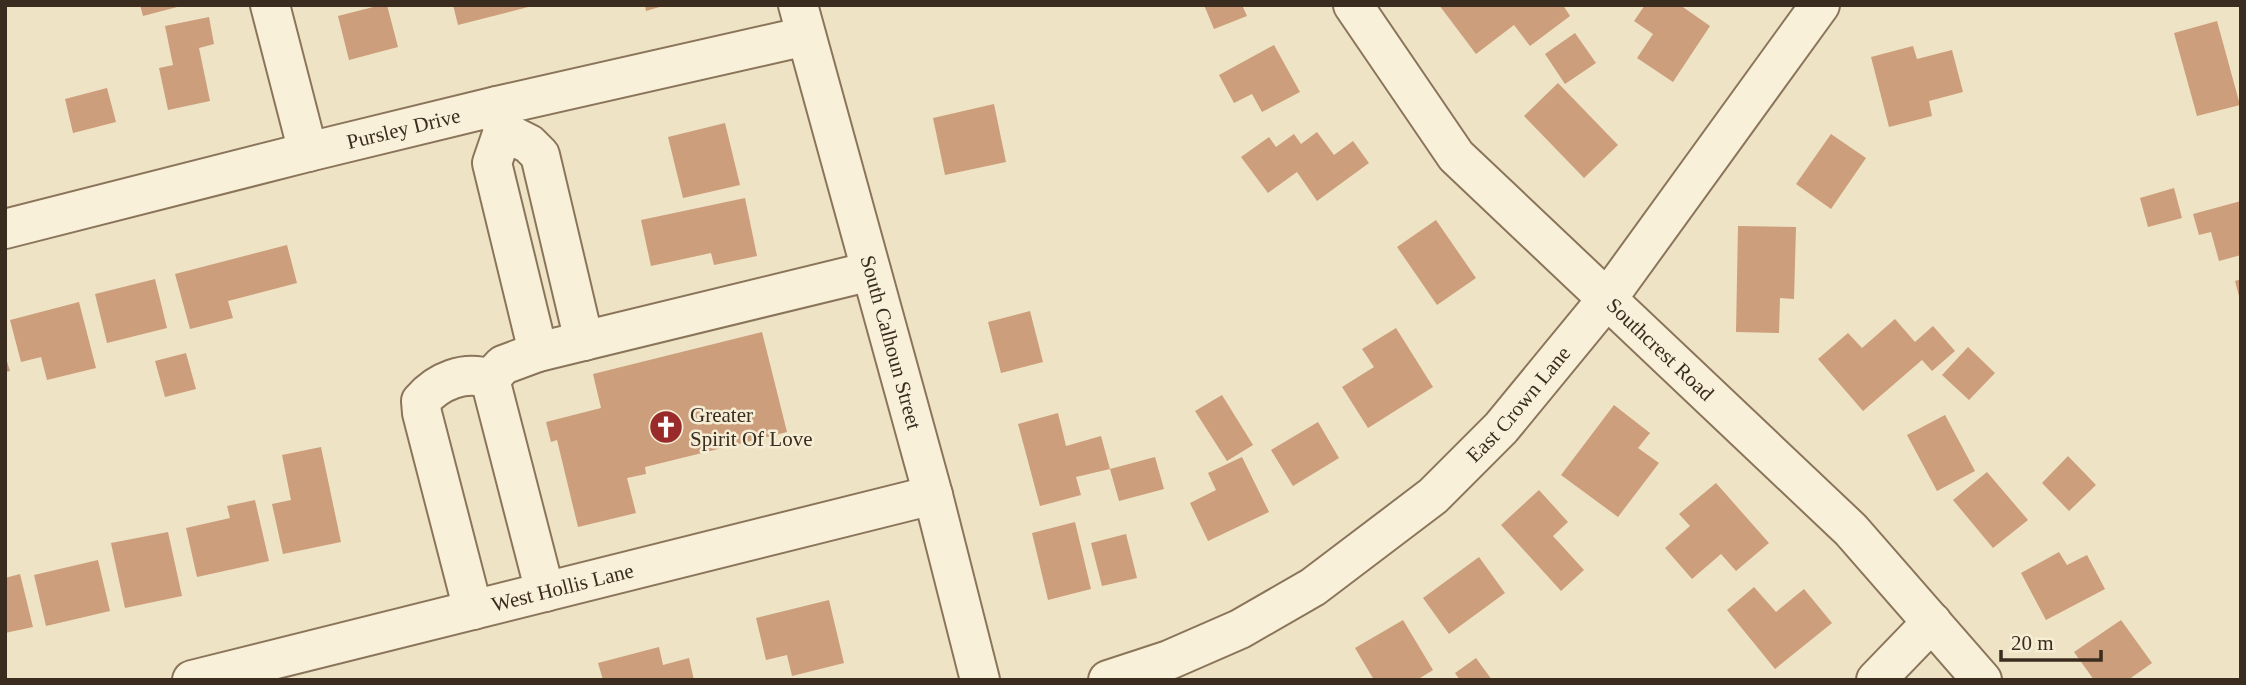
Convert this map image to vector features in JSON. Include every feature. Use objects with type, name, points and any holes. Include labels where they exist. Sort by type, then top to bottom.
[{"type":"street","points":[[270,5],[308,152]]},
{"type":"street","name":"Southcrest Road","points":[[1353,5],[1456,156],[1851,530],[1982,680]]},
{"type":"street","name":"East Crown Lane","points":[[1108,680],[1169,660],[1240,629],[1313,587],[1433,496],[1502,428],[1607,299],[1821,5]]},
{"type":"street","name":"Pursley Drive","points":[[5,229],[308,152],[500,118],[802,21]]},
{"type":"street","name":"South Calhoun Street","points":[[802,21],[933,495],[980,680]]},
{"type":"street","points":[[500,118],[540,155],[584,341]]},
{"type":"street","points":[[500,118],[492,163],[538,352]]},
{"type":"street","points":[[490,379],[503,365],[538,352],[872,271]]},
{"type":"street","points":[[473,610],[421,401],[430,391],[457,377],[480,375],[490,379]]},
{"type":"street","points":[[490,379],[545,592]]},
{"type":"street","name":"West Hollis Lane","points":[[192,680],[933,495]]},
{"type":"street","points":[[1876,680],[1932,622]]},
{"type":"building","points":[[140,5],[181,5],[181,6],[143,16]]},
{"type":"building","points":[[387,5],[398,47],[349,60],[338,16]]},
{"type":"building","points":[[453,5],[532,5],[532,6],[458,25]]},
{"type":"building","points":[[645,5],[663,5],[663,6],[646,11]]},
{"type":"building","points":[[1204,5],[1242,5],[1247,16],[1214,29]]},
{"type":"building","points":[[1439,5],[1563,5],[1570,16],[1530,46],[1514,25],[1476,54]]},
{"type":"building","points":[[1645,5],[1680,5],[1710,26],[1673,82],[1637,58],[1653,34],[1634,21]]},
{"type":"building","points":[[209,17],[214,44],[199,48],[210,101],[168,110],[159,68],[173,65],[165,26]]},
{"type":"building","points":[[2217,21],[2240,105],[2197,116],[2174,33]]},
{"type":"building","points":[[1575,33],[1596,63],[1565,84],[1545,54]]},
{"type":"building","points":[[1274,45],[1300,92],[1262,112],[1252,94],[1234,103],[1219,75]]},
{"type":"building","points":[[1913,46],[1917,59],[1952,50],[1963,92],[1929,101],[1932,116],[1889,127],[1871,57]]},
{"type":"building","points":[[1558,83],[1618,145],[1584,178],[1524,116]]},
{"type":"building","points":[[107,88],[116,122],[73,133],[65,99]]},
{"type":"building","points":[[994,104],[1006,162],[945,175],[933,118]]},
{"type":"building","points":[[725,123],[740,185],[683,198],[668,137]]},
{"type":"building","points":[[1317,132],[1334,155],[1353,141],[1369,163],[1317,201],[1297,172],[1268,193],[1241,157],[1269,137],[1276,147],[1294,134],[1301,144]]},
{"type":"building","points":[[1831,134],[1866,158],[1831,209],[1796,184]]},
{"type":"building","points":[[2174,188],[2182,218],[2148,227],[2140,198]]},
{"type":"building","points":[[745,198],[757,256],[714,265],[711,253],[651,266],[641,220]]},
{"type":"building","points":[[2241,201],[2241,255],[2219,261],[2211,232],[2199,235],[2193,214]]},
{"type":"building","points":[[1436,220],[1476,278],[1437,305],[1397,247]]},
{"type":"building","points":[[1738,226],[1796,227],[1794,299],[1780,298],[1779,333],[1736,332]]},
{"type":"building","points":[[287,245],[297,283],[228,301],[233,318],[190,329],[175,274]]},
{"type":"building","points":[[155,279],[167,328],[107,343],[95,294]]},
{"type":"building","points":[[2241,279],[2241,300],[2240,300],[2235,281]]},
{"type":"building","points":[[79,302],[96,368],[47,380],[41,357],[21,362],[10,320]]},
{"type":"building","points":[[1030,311],[1043,362],[1001,373],[988,322]]},
{"type":"building","points":[[1895,319],[1915,342],[1933,326],[1955,351],[1932,371],[1922,360],[1863,411],[1818,359],[1848,333],[1862,348]]},
{"type":"building","points":[[1396,328],[1433,387],[1368,428],[1342,387],[1374,367],[1362,349]]},
{"type":"building","name":"Greater Spirit Of Love","points":[[762,332],[787,432],[645,467],[646,474],[627,478],[636,513],[578,527],[557,440],[551,442],[546,422],[601,408],[593,374]]},
{"type":"building","points":[[1968,347],[1995,373],[1969,400],[1942,375]]},
{"type":"building","points":[[186,353],[196,389],[165,397],[155,361]]},
{"type":"building","points":[[5,355],[10,371],[5,372]]},
{"type":"building","points":[[1222,395],[1253,445],[1227,461],[1195,411]]},
{"type":"building","points":[[1614,405],[1650,433],[1638,448],[1659,463],[1618,517],[1561,475]]},
{"type":"building","points":[[1058,413],[1066,446],[1101,436],[1110,469],[1076,477],[1081,495],[1040,506],[1018,424]]},
{"type":"building","points":[[1945,415],[1975,471],[1937,491],[1907,435]]},
{"type":"building","points":[[1318,422],[1339,458],[1293,486],[1271,450]]},
{"type":"building","points":[[321,447],[341,542],[283,554],[272,504],[291,500],[282,455]]},
{"type":"building","points":[[2068,456],[2096,485],[2069,511],[2042,483]]},
{"type":"building","points":[[1155,457],[1164,489],[1119,501],[1110,469]]},
{"type":"building","points":[[1242,457],[1269,512],[1208,541],[1190,503],[1216,490],[1208,473]]},
{"type":"building","points":[[1987,472],[2028,520],[1993,548],[1953,500]]},
{"type":"building","points":[[1716,483],[1769,543],[1736,571],[1721,554],[1692,579],[1665,548],[1690,526],[1679,514]]},
{"type":"building","points":[[1539,490],[1568,522],[1553,536],[1584,570],[1561,591],[1501,525]]},
{"type":"building","points":[[255,500],[269,561],[197,577],[186,528],[230,518],[227,506]]},
{"type":"building","points":[[1075,522],[1091,589],[1048,600],[1032,533]]},
{"type":"building","points":[[168,532],[182,596],[125,608],[111,543]]},
{"type":"building","points":[[1126,534],[1137,578],[1102,586],[1091,543]]},
{"type":"building","points":[[2059,552],[2067,565],[2087,555],[2105,589],[2046,620],[2021,573]]},
{"type":"building","points":[[1479,557],[1505,593],[1449,634],[1423,598]]},
{"type":"building","points":[[98,560],[110,611],[46,626],[34,575]]},
{"type":"building","points":[[20,574],[33,627],[5,633],[5,578]]},
{"type":"building","points":[[1754,587],[1776,612],[1804,589],[1832,623],[1775,669],[1727,610]]},
{"type":"building","points":[[829,600],[844,663],[792,676],[787,655],[766,660],[756,618]]},
{"type":"building","points":[[1403,620],[1433,670],[1417,680],[1374,680],[1355,648]]},
{"type":"building","points":[[2121,620],[2152,663],[2128,680],[2094,680],[2074,652]]},
{"type":"building","points":[[659,647],[663,665],[689,658],[694,680],[603,680],[598,663]]},
{"type":"building","points":[[1476,658],[1492,680],[1460,680],[1455,673]]},
{"type":"place","name":"Greater Spirit Of Love","points":[[666,427]]}]
